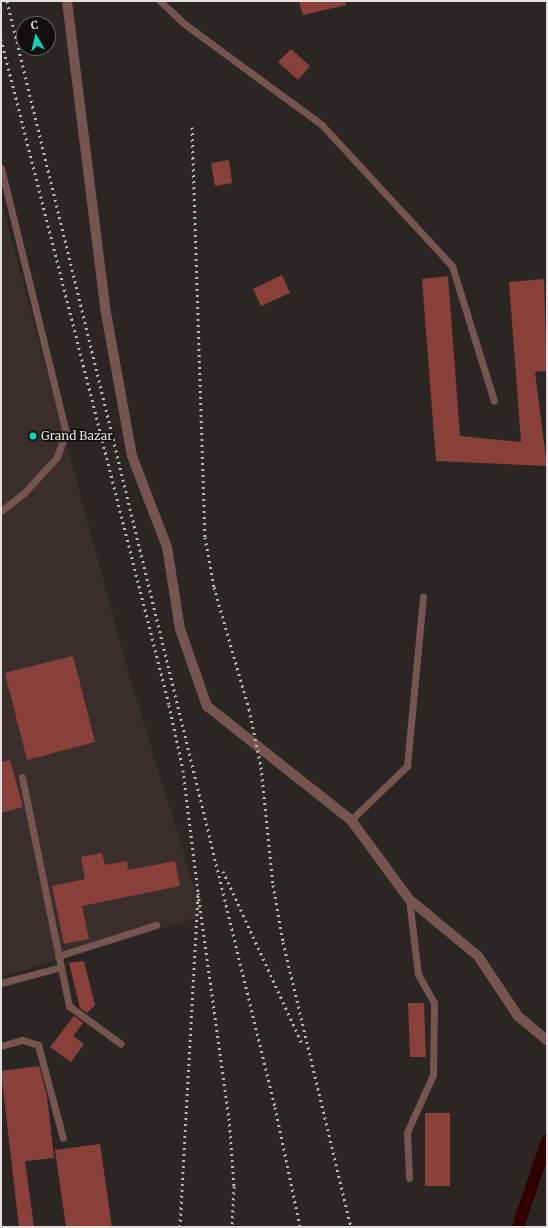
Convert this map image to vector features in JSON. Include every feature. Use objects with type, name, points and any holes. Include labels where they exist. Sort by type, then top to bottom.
[{"type":"street","points":[[67,1],[108,321],[132,456],[168,547],[180,629],[207,706],[351,820],[408,899],[478,956],[518,1016],[547,1040]]},
{"type":"lane","points":[[160,1],[186,25],[322,125],[452,266],[494,401]]},
{"type":"lane","points":[[1,168],[66,432],[57,457],[24,493],[1,511]]},
{"type":"lane","points":[[351,820],[407,766],[423,597]]},
{"type":"lane","points":[[22,777],[58,956],[72,1011],[122,1044]]},
{"type":"lane","points":[[408,899],[418,974],[434,1004],[433,1075],[406,1132],[409,1178]]},
{"type":"lane","points":[[58,956],[156,925]]},
{"type":"lane","points":[[1,983],[61,967]]},
{"type":"lane","points":[[1,1046],[22,1040],[38,1045],[64,1138]]},
{"type":"shaded area","name":"Grand Bazar","points":[[1,201],[128,671],[203,916],[1,977]]},
{"type":"building","points":[[299,1],[346,1],[346,5],[303,15]]},
{"type":"building","points":[[291,49],[310,66],[298,80],[278,62]]},
{"type":"building","points":[[229,160],[232,183],[215,186],[211,163]]},
{"type":"building","points":[[282,275],[290,293],[261,306],[253,289]]},
{"type":"building","points":[[448,276],[460,436],[521,442],[509,282],[544,279],[547,371],[535,372],[547,466],[436,461],[422,279]]},
{"type":"building","points":[[73,656],[95,742],[27,760],[5,673]]},
{"type":"building","points":[[10,760],[23,807],[1,813],[1,762]]},
{"type":"building","points":[[102,853],[105,865],[127,861],[128,870],[175,861],[180,886],[82,906],[89,939],[64,944],[52,886],[85,879],[81,857]]},
{"type":"building","points":[[84,961],[95,1005],[87,1013],[80,1008],[69,963]]},
{"type":"building","points":[[408,1003],[424,1003],[426,1057],[410,1057]]},
{"type":"building","points":[[74,1016],[83,1023],[73,1036],[84,1044],[71,1062],[50,1047]]},
{"type":"building","points":[[39,1066],[47,1096],[54,1158],[25,1161],[34,1227],[19,1227],[1,1071]]},
{"type":"building","points":[[425,1113],[450,1113],[450,1186],[425,1186]]},
{"type":"building","points":[[100,1144],[112,1227],[66,1227],[55,1150]]},
{"type":"waterway","points":[[518,1227],[547,1141]]},
{"type":"railway","points":[[7,1],[275,1107],[300,1227]]},
{"type":"railway","points":[[1,39],[169,705],[183,770],[198,893]]},
{"type":"railway","points":[[192,127],[205,537],[214,587],[249,709],[261,767],[273,885],[283,942],[351,1227]]},
{"type":"railway","points":[[223,871],[303,1046]]},
{"type":"railway","points":[[180,1227],[198,893],[229,1118],[234,1186],[232,1227]]},
{"type":"place","name":"Grand Bazar","points":[[33,436]]}]
